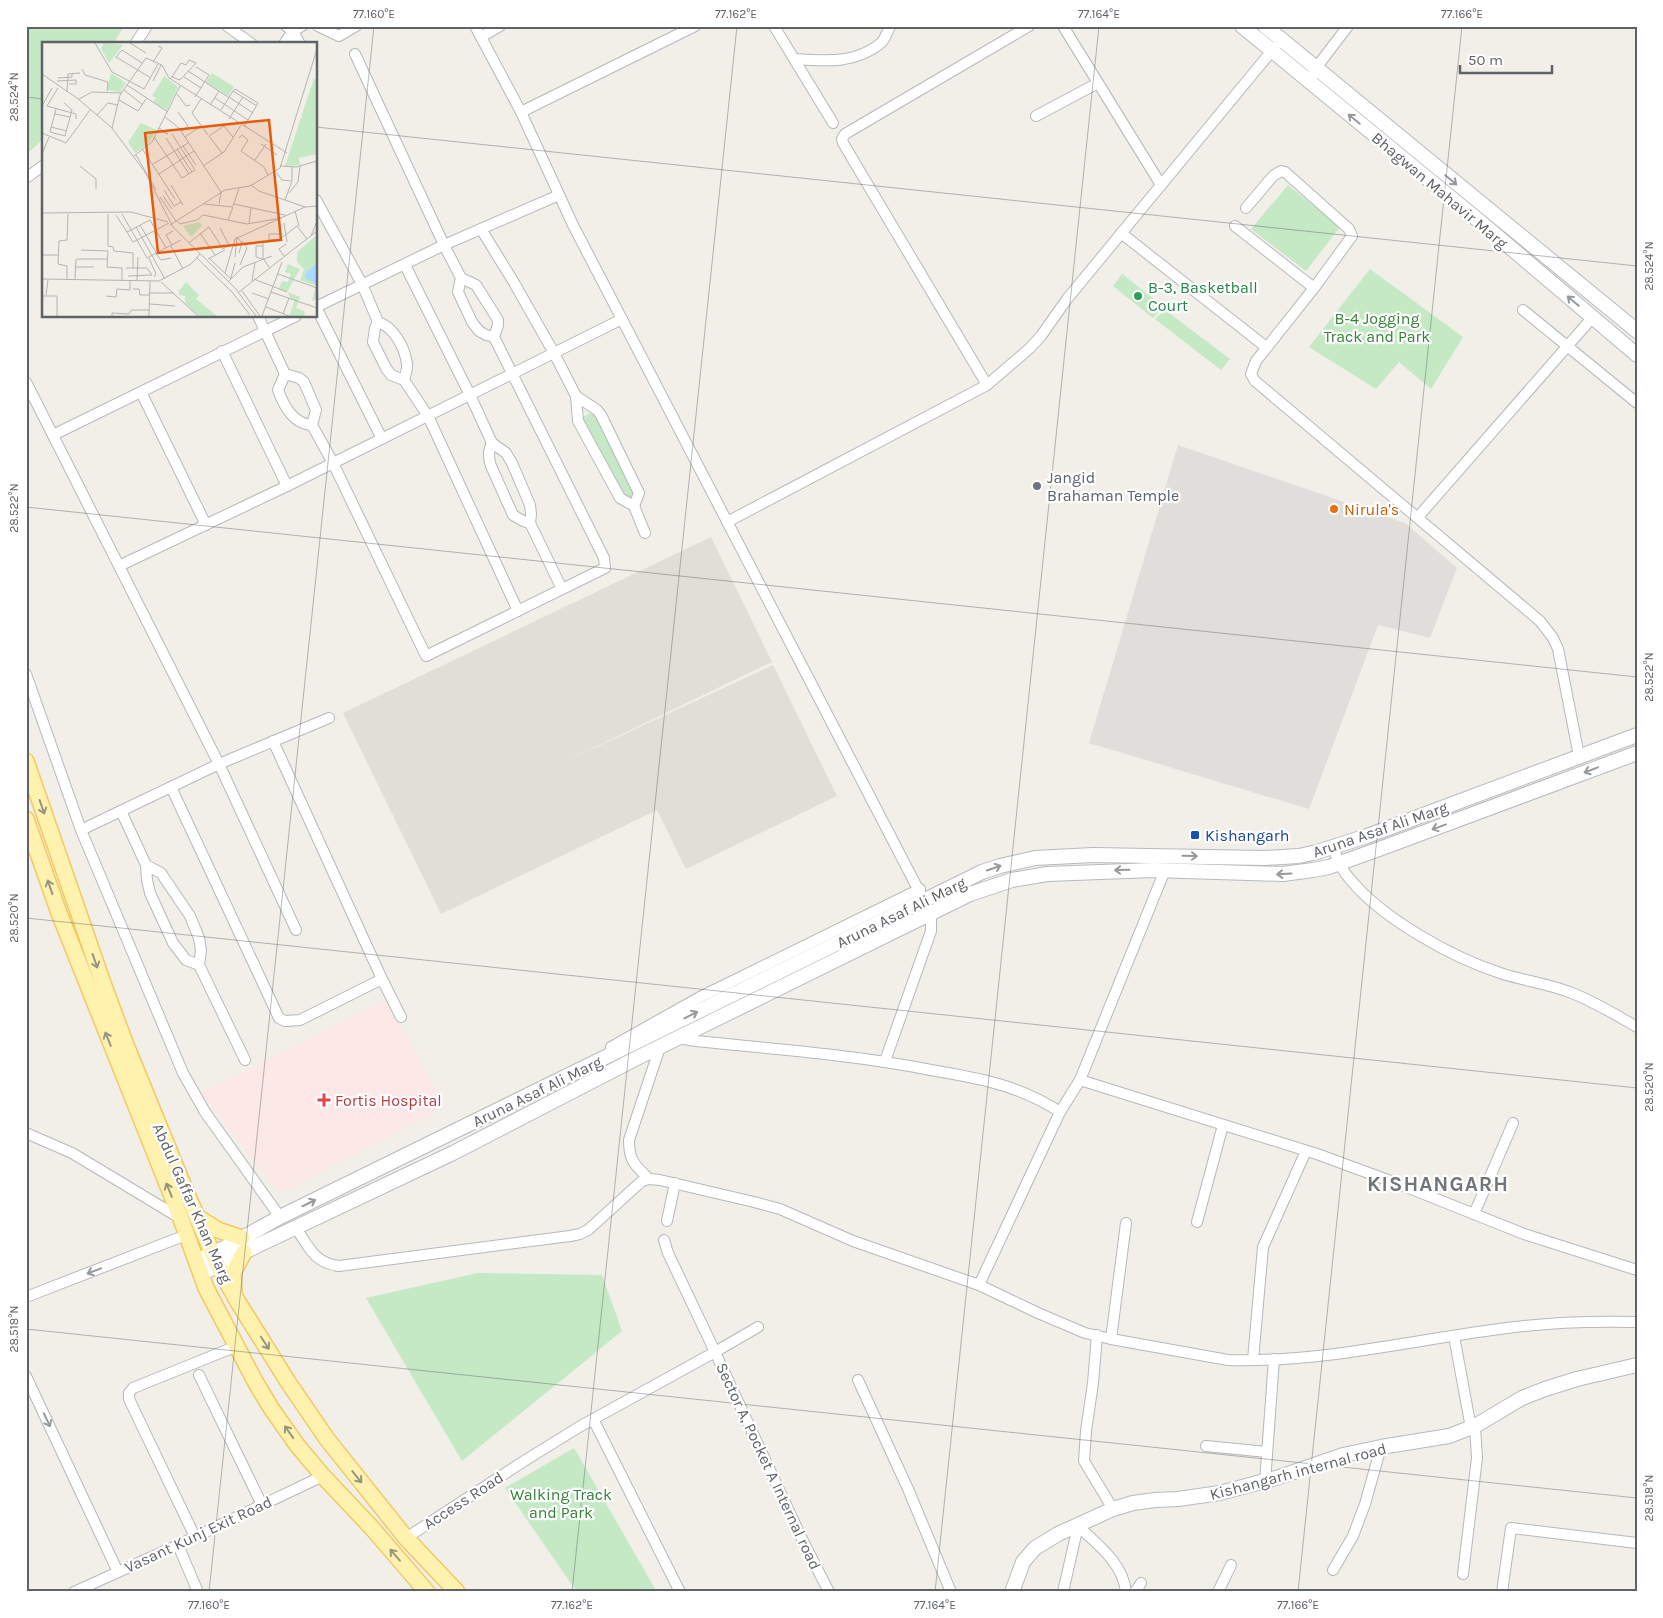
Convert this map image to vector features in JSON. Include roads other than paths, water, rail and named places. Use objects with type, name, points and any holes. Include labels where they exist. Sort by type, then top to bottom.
[{"type":"main road","name":"Bhagwan Mahavir Marg","points":[[1242,26],[1478,220],[1637,355]]},
{"type":"main road","name":"Bhagwan Mahavir Marg","points":[[1265,26],[1637,331]]},
{"type":"main road","points":[[1478,220],[1485,207]]},
{"type":"main road","points":[[1541,274],[1549,260]]},
{"type":"main road","name":"Aruna Asaf Ali Marg","points":[[201,1275],[215,1260],[243,1245],[280,1217],[923,895],[982,872],[1035,858],[1093,855],[1264,858],[1299,856],[1333,848],[1637,735]]},
{"type":"main road","name":"Aruna Asaf Ali Marg","points":[[243,1245],[296,1228],[454,1153],[660,1046],[970,894],[1012,880],[1047,874],[1164,870],[1283,874],[1314,870],[1339,863],[1637,753]]},
{"type":"main road","name":"Abdul Gaffar Khan Marg","points":[[26,761],[105,989],[215,1260],[238,1302],[288,1382],[327,1439],[406,1538],[457,1592]]},
{"type":"main road","name":"Abdul Gaffar Khan Marg","points":[[26,819],[59,913],[181,1219],[201,1275],[237,1346],[271,1408],[298,1445],[323,1476],[372,1528],[427,1592]]},
{"type":"main road","points":[[197,1217],[243,1245],[233,1273],[233,1286],[238,1302]]},
{"type":"main road","name":"Kishangarh internal road","points":[[1012,1592],[1023,1562],[1036,1548],[1058,1534],[1113,1509],[1133,1503],[1210,1495],[1265,1482],[1343,1456],[1382,1447],[1449,1436],[1473,1427],[1522,1398],[1545,1389],[1577,1379],[1637,1365]]},
{"type":"street","points":[[136,42],[147,26]]},
{"type":"street","points":[[227,26],[249,42]]},
{"type":"street","points":[[318,26],[339,36],[356,26]]},
{"type":"street","points":[[475,26],[521,112],[559,195],[622,319],[923,895],[931,914],[930,931],[885,1061]]},
{"type":"street","points":[[481,37],[500,26]]},
{"type":"street","points":[[521,112],[695,26]]},
{"type":"street","points":[[774,26],[833,123]]},
{"type":"street","points":[[795,59],[836,61],[864,53],[882,42],[890,26]]},
{"type":"street","points":[[988,386],[842,139],[845,134],[1030,26]]},
{"type":"street","points":[[1063,26],[1161,185]]},
{"type":"street","points":[[1309,82],[1316,68],[1348,26]]},
{"type":"street","points":[[285,42],[294,28]]},
{"type":"street","points":[[294,28],[299,42]]},
{"type":"street","points":[[727,522],[988,386],[1016,362],[1041,336],[1067,298],[1272,51],[1280,38]]},
{"type":"street","points":[[355,54],[461,278],[458,292],[475,327],[486,336],[494,337]]},
{"type":"street","points":[[1036,116],[1098,83]]},
{"type":"street","points":[[26,178],[42,166]]},
{"type":"street","points":[[1246,208],[1274,176],[1281,171],[1285,172],[1349,229],[1352,236],[1314,288],[1266,347],[1253,367],[1251,374],[1255,381],[1540,621],[1553,638],[1561,662],[1579,756]]},
{"type":"street","points":[[318,306],[444,245],[559,195]]},
{"type":"street","points":[[318,204],[362,284],[378,322],[373,342],[391,375],[404,380],[428,416],[518,611]]},
{"type":"street","points":[[1235,226],[1314,288]]},
{"type":"street","points":[[481,229],[554,353],[576,396],[578,421],[589,442],[620,498],[634,506],[645,532]]},
{"type":"street","points":[[1121,232],[1266,347]]},
{"type":"street","points":[[405,265],[492,443],[506,452],[512,463],[530,505],[530,523],[562,589]]},
{"type":"street","points":[[285,374],[299,378],[304,382],[316,410],[312,425],[333,463],[426,656],[602,571],[605,568],[605,562],[494,337],[498,320],[474,283],[461,278]]},
{"type":"street","points":[[1523,310],[1637,403]]},
{"type":"street","points":[[318,311],[382,439]]},
{"type":"street","points":[[259,318],[285,374],[278,390],[281,398],[297,421],[306,425],[312,425]]},
{"type":"street","points":[[53,435],[292,318]]},
{"type":"street","points":[[1418,517],[1592,318]]},
{"type":"street","points":[[119,566],[287,486],[622,319]]},
{"type":"street","points":[[378,322],[385,324],[391,329],[401,347],[407,364],[404,380]]},
{"type":"street","points":[[222,351],[287,486]]},
{"type":"street","points":[[26,382],[219,764],[296,930]]},
{"type":"street","points":[[141,392],[206,525]]},
{"type":"street","points":[[576,396],[597,410],[601,415],[639,493],[634,506]]},
{"type":"street","points":[[492,443],[489,450],[491,466],[513,515],[523,522],[530,523]]},
{"type":"street","points":[[26,674],[81,830],[182,1073],[205,1112],[280,1217]]},
{"type":"street","points":[[81,830],[219,764],[329,718]]},
{"type":"street","points":[[273,741],[401,1017]]},
{"type":"street","points":[[171,787],[279,1018],[284,1021],[300,1020],[382,979]]},
{"type":"street","points":[[121,811],[146,865],[150,893],[173,943],[186,960],[199,965]]},
{"type":"street","points":[[1333,848],[1339,863],[1348,877],[1371,900],[1397,920],[1432,942],[1475,964],[1501,974],[1547,984],[1573,993],[1637,1026]]},
{"type":"street","points":[[146,865],[160,873],[190,916],[198,938],[200,950],[199,965],[245,1060]]},
{"type":"street","points":[[979,1285],[1060,1112],[1080,1080],[1164,870]]},
{"type":"street","points":[[442,1130],[557,1076],[700,997],[923,895]]},
{"type":"street","points":[[678,1038],[885,1061],[994,1082],[1030,1094],[1060,1112]]},
{"type":"street","points":[[660,1046],[629,1140],[629,1155],[637,1167],[649,1179],[675,1183],[767,1205],[853,1240],[979,1285],[1060,1323],[1111,1339],[1228,1360],[1252,1360],[1320,1355],[1540,1324],[1637,1322]]},
{"type":"street","points":[[1080,1080],[1306,1151],[1404,1186],[1555,1245],[1637,1270]]},
{"type":"street","points":[[1474,1214],[1513,1123]]},
{"type":"street","points":[[1196,1222],[1223,1124]]},
{"type":"street","points":[[26,1133],[72,1154],[181,1219]]},
{"type":"street","points":[[1252,1360],[1263,1247],[1306,1151]]},
{"type":"street","points":[[296,1228],[321,1262],[339,1266],[570,1236],[588,1230],[635,1187],[649,1179]]},
{"type":"street","points":[[666,1221],[675,1183]]},
{"type":"street","points":[[1111,1339],[1126,1223]]},
{"type":"street","points":[[26,1297],[186,1235]]},
{"type":"street","points":[[664,1240],[668,1253],[715,1352],[758,1328]]},
{"type":"street","points":[[1097,1335],[1084,1461],[1113,1509]]},
{"type":"street","points":[[1454,1336],[1473,1427],[1477,1458],[1463,1574]]},
{"type":"street","points":[[194,1537],[129,1399],[130,1393],[133,1388],[237,1346]]},
{"type":"street","name":"Sector A, Pocket A Internal road","points":[[520,1463],[715,1352],[801,1537],[829,1592]]},
{"type":"street","points":[[1265,1482],[1274,1359]]},
{"type":"street","points":[[199,1375],[262,1505]]},
{"type":"street","points":[[26,1376],[118,1572]]},
{"type":"street","points":[[858,1380],[908,1489],[951,1592]]},
{"type":"street","points":[[594,1420],[680,1592]]},
{"type":"street","points":[[1206,1446],[1267,1452]]},
{"type":"street","points":[[1333,1570],[1353,1536],[1382,1447]]},
{"type":"street","name":"Access Road","points":[[406,1538],[520,1463]]},
{"type":"street","name":"Vasant Kunj Exit Road","points":[[74,1592],[178,1546],[323,1476]]},
{"type":"street","points":[[1063,1592],[1078,1526]]},
{"type":"street","points":[[1078,1526],[1117,1566],[1123,1576],[1126,1592]]},
{"type":"street","points":[[1502,1592],[1511,1528],[1637,1543]]},
{"type":"street","points":[[178,1546],[198,1592]]},
{"type":"street","points":[[1218,1592],[1231,1565]]},
{"type":"place","name":"B-3, Basketball Court","points":[[1138,296]]},
{"type":"place","name":"Jangid Brahaman Temple","points":[[1037,486]]},
{"type":"place","name":"Nirula's","points":[[1334,509]]},
{"type":"place","name":"Kishangarh","points":[[1195,835]]},
{"type":"place","name":"Fortis Hospital","points":[[324,1100]]},
{"type":"district","name":"KISHANGARH","points":[[1438,1184]]},
{"type":"park label","name":"B-4 Jogging Track and Park","points":[[1377,327]]},
{"type":"park label","name":"Walking Track and Park","points":[[561,1503]]}]
